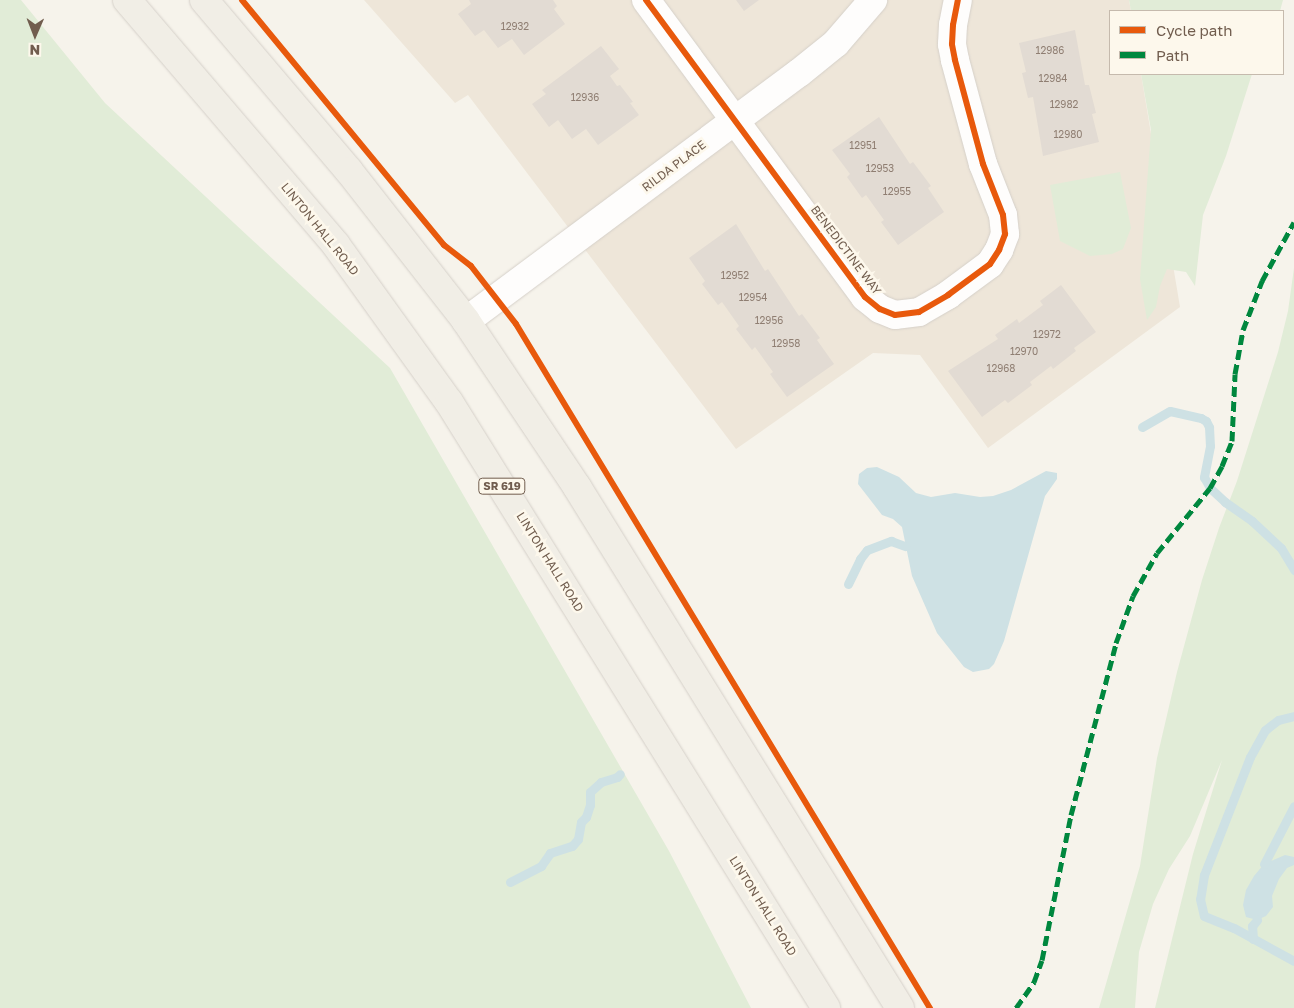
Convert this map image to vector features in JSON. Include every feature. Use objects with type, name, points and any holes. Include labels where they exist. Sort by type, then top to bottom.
[{"type":"main road","name":"LINTON HALL ROAD","points":[[127,0],[336,245],[449,402],[826,1008]]},
{"type":"main road","points":[[204,0],[349,171],[466,321],[578,488],[900,1008]]},
{"type":"street","name":"BENEDICTINE WAY","points":[[646,0],[865,297],[880,310],[895,315],[919,312],[948,295],[990,264],[999,250],[1005,234],[1003,215],[983,164],[954,60],[952,44],[953,25],[958,0]]},
{"type":"street","name":"RILDA PLACE","points":[[466,321],[736,120],[836,42],[873,0]]},
{"type":"shaded area","points":[[364,0],[1129,0],[1131,10],[1109,10],[1109,75],[1141,75],[1180,307],[988,448],[920,355],[873,353],[736,449],[468,95],[455,103]]},
{"type":"shaded area","points":[[877,467],[899,477],[916,493],[931,497],[955,493],[980,497],[993,496],[1011,490],[1046,471],[1057,473],[1057,479],[1045,496],[1004,641],[994,664],[989,669],[973,672],[964,667],[937,633],[912,576],[902,527],[893,519],[882,515],[858,484],[859,474],[867,468]]},
{"type":"shaded area","points":[[1285,855],[1294,857],[1294,865],[1287,868],[1279,879],[1272,896],[1273,907],[1266,916],[1257,920],[1246,917],[1243,905],[1246,890],[1254,876],[1264,864]]},
{"type":"green space","points":[[0,0],[21,0],[105,103],[390,368],[669,851],[751,1008],[0,1008]]},
{"type":"green space","points":[[1129,0],[1283,0],[1280,10],[1131,10]]},
{"type":"green space","points":[[1141,75],[1252,75],[1226,156],[1203,215],[1195,286],[1186,272],[1167,269],[1160,286],[1156,307],[1147,320],[1140,279],[1151,130]]},
{"type":"green space","points":[[1120,172],[1131,228],[1123,249],[1112,254],[1090,256],[1060,241],[1050,185]]},
{"type":"green space","points":[[1294,268],[1294,1008],[1155,1008],[1193,854],[1222,760],[1190,836],[1169,869],[1153,904],[1139,952],[1135,1008],[1099,1008],[1140,866],[1157,758],[1177,672],[1202,580],[1237,481],[1278,352],[1288,311]]},
{"type":"building","points":[[469,0],[553,0],[557,6],[554,9],[565,24],[524,55],[512,39],[498,48],[484,30],[475,36],[458,14],[471,4]]},
{"type":"building","points":[[736,0],[759,0],[744,11]]},
{"type":"building","points":[[1075,30],[1085,85],[1089,85],[1096,113],[1092,114],[1099,142],[1043,156],[1033,97],[1028,98],[1022,73],[1026,72],[1019,43]]},
{"type":"building","points":[[601,46],[619,69],[610,76],[617,86],[620,85],[633,102],[630,103],[639,115],[598,145],[586,129],[572,139],[558,120],[549,127],[532,104],[546,94],[542,90]]},
{"type":"building","points":[[879,117],[910,164],[913,162],[931,186],[928,188],[944,212],[898,245],[881,222],[884,220],[866,195],[862,198],[847,177],[850,174],[832,150]]},
{"type":"building","points":[[736,224],[765,271],[768,269],[799,316],[802,314],[820,338],[817,340],[834,364],[787,397],[770,374],[773,372],[755,347],[752,350],[736,329],[739,326],[722,302],[718,305],[702,284],[705,281],[689,258]]},
{"type":"building","points":[[1061,285],[1096,332],[1074,348],[1076,351],[1053,369],[1051,366],[1030,382],[1032,385],[1008,403],[1005,400],[982,417],[948,371],[998,339],[995,335],[1017,319],[1019,323],[1043,305],[1040,301]]},
{"type":"waterway","points":[[1142,427],[1170,411],[1201,418],[1206,421],[1209,427],[1210,446],[1204,477],[1210,488],[1225,502],[1252,521],[1281,548],[1294,570]]},
{"type":"waterway","points":[[848,584],[860,559],[867,550],[891,541],[905,546]]},
{"type":"waterway","points":[[1294,716],[1278,720],[1265,730],[1250,757],[1204,875],[1200,899],[1204,916],[1234,928],[1294,961]]},
{"type":"waterway","points":[[510,882],[541,866],[550,853],[572,846],[578,839],[581,822],[586,817],[590,805],[590,792],[601,782],[617,777],[620,774]]},
{"type":"waterway","points":[[1264,864],[1294,806]]},
{"type":"waterway","points":[[1253,939],[1252,926],[1257,920]]},
{"type":"marked path","points":[[1016,1008],[1034,982],[1042,960],[1071,815],[1116,643],[1133,596],[1157,553],[1210,488],[1222,466],[1232,441],[1235,374],[1243,330],[1262,281],[1294,222]]},
{"type":"cycle path","points":[[242,0],[444,245],[471,266],[516,324],[930,1008]]},
{"type":"cycle path","points":[[646,0],[865,297],[880,309],[895,315],[919,312],[948,295],[990,264],[999,250],[1005,234],[1003,215],[983,164],[955,60],[952,44],[953,25],[958,0]]}]
